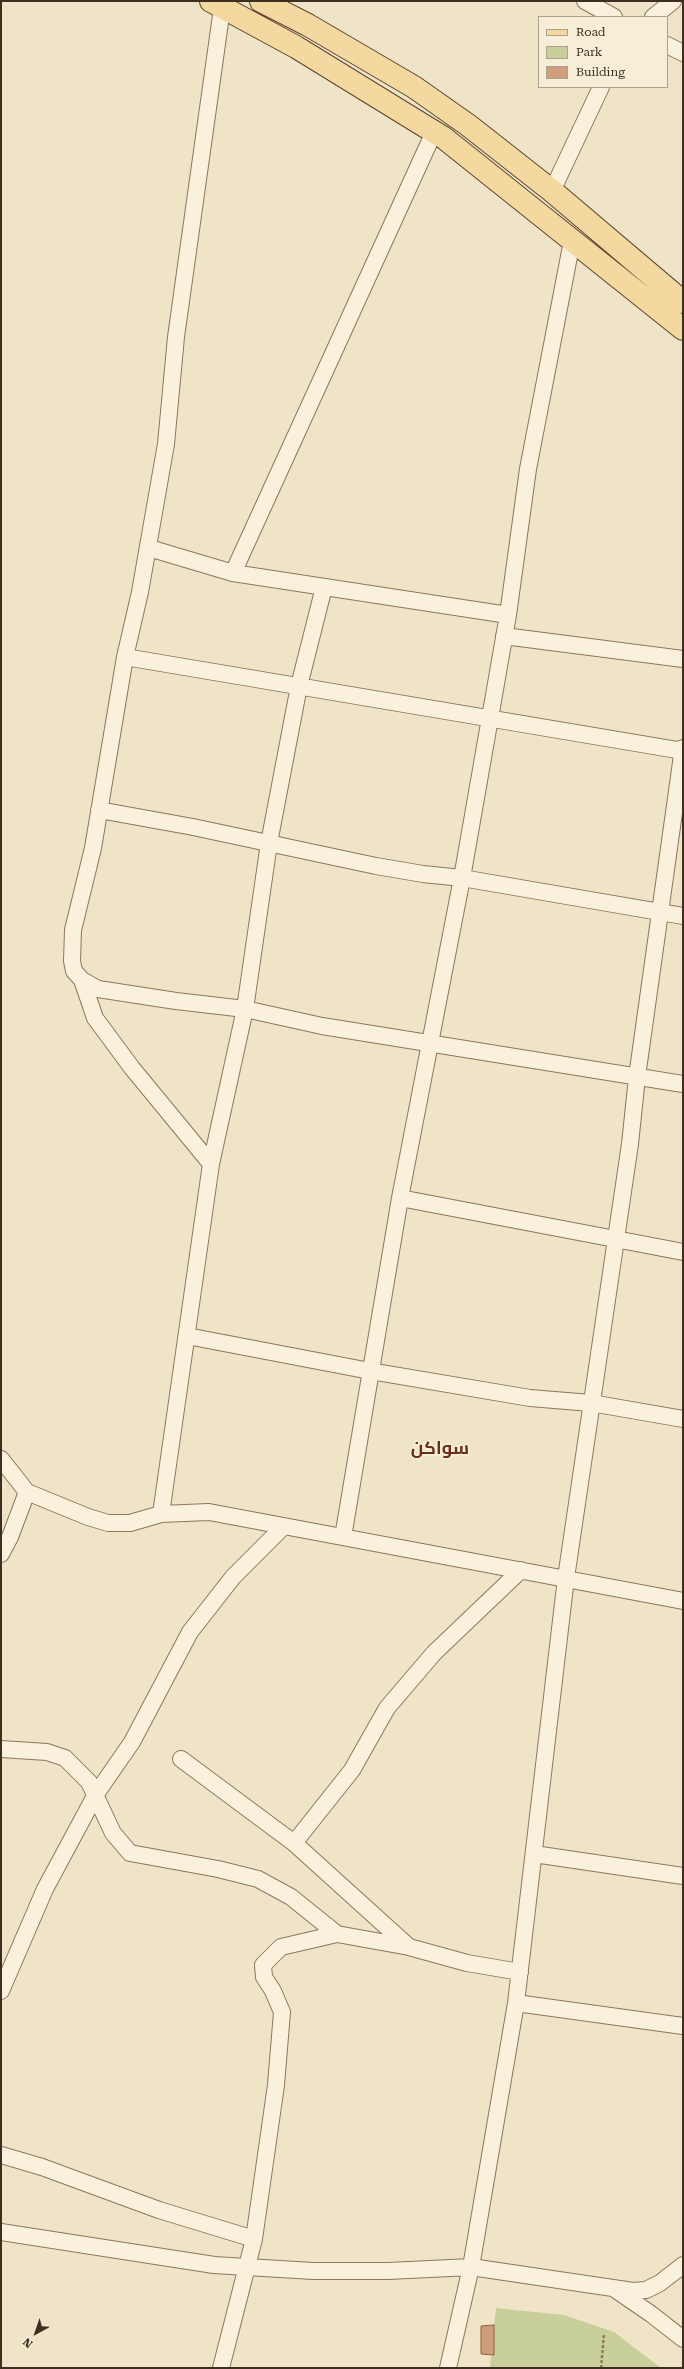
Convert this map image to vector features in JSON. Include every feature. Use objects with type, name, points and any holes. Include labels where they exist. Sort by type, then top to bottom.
[{"type":"main road","points":[[261,1],[308,25],[414,87],[468,125],[552,191],[683,302]]},
{"type":"main road","points":[[219,3],[296,47],[434,132],[471,158],[683,329]]},
{"type":"street","points":[[585,1],[612,16]]},
{"type":"street","points":[[654,16],[673,1]]},
{"type":"street","points":[[219,3],[176,337],[166,444],[149,548],[125,657],[93,848],[73,930],[72,961],[74,971],[82,980],[98,989],[176,1001],[245,1009],[322,1026],[683,1084]]},
{"type":"street","points":[[668,46],[683,53]]},
{"type":"street","points":[[552,191],[601,88]]},
{"type":"street","points":[[233,573],[434,132]]},
{"type":"street","points":[[343,1537],[400,1198],[462,878],[508,615],[528,469],[572,241]]},
{"type":"street","points":[[149,548],[233,573],[508,615]]},
{"type":"street","points":[[161,1514],[211,1164],[245,1009],[269,843],[299,686],[324,587]]},
{"type":"street","points":[[504,636],[683,659]]},
{"type":"street","points":[[125,657],[490,717],[683,751]]},
{"type":"street","points":[[448,2368],[471,2267],[516,2003],[566,1578],[616,1238],[683,748]]},
{"type":"street","points":[[99,810],[269,843],[376,866],[462,878],[683,916]]},
{"type":"street","points":[[82,980],[95,1018],[132,1068],[211,1164]]},
{"type":"street","points":[[400,1198],[683,1252]]},
{"type":"street","points":[[187,1336],[370,1371],[530,1398],[591,1403],[683,1419]]},
{"type":"street","points":[[1,1460],[26,1492],[88,1517],[108,1523],[130,1522],[161,1514],[209,1512],[683,1601]]},
{"type":"street","points":[[1,1554],[10,1537],[26,1492]]},
{"type":"street","points":[[1,1991],[44,1889],[96,1794],[132,1742],[190,1632],[233,1577],[284,1526]]},
{"type":"street","points":[[294,1843],[352,1770],[387,1708],[434,1653],[521,1570]]},
{"type":"street","points":[[1,1749],[47,1752],[65,1758],[89,1782],[96,1794],[113,1833],[130,1853],[218,1868],[258,1879],[291,1897],[337,1934]]},
{"type":"street","points":[[181,1759],[294,1843],[409,1947]]},
{"type":"street","points":[[534,1854],[683,1876]]},
{"type":"street","points":[[226,2367],[245,2268],[254,2239],[268,2154],[282,2012],[273,1991],[264,1978],[263,1965],[281,1947],[337,1934],[409,1947],[467,1963],[520,1972]]},
{"type":"street","points":[[516,2003],[683,2026]]},
{"type":"street","points":[[1,2155],[42,2167],[159,2210],[254,2239]]},
{"type":"street","points":[[1,2232],[214,2265],[245,2268],[388,2271],[471,2267],[578,2281],[614,2289],[633,2291],[646,2290],[671,2276],[683,2265]]},
{"type":"street","points":[[614,2289],[651,2314],[683,2339]]},
{"type":"path","points":[[601,2368],[604,2334]]},
{"type":"green space","points":[[496,2308],[564,2315],[614,2332],[661,2368],[490,2368]]},
{"type":"building","points":[[494,2325],[494,2355],[481,2354],[481,2326]]},
{"type":"district","name":"سواكن","points":[[440,1449]]}]
